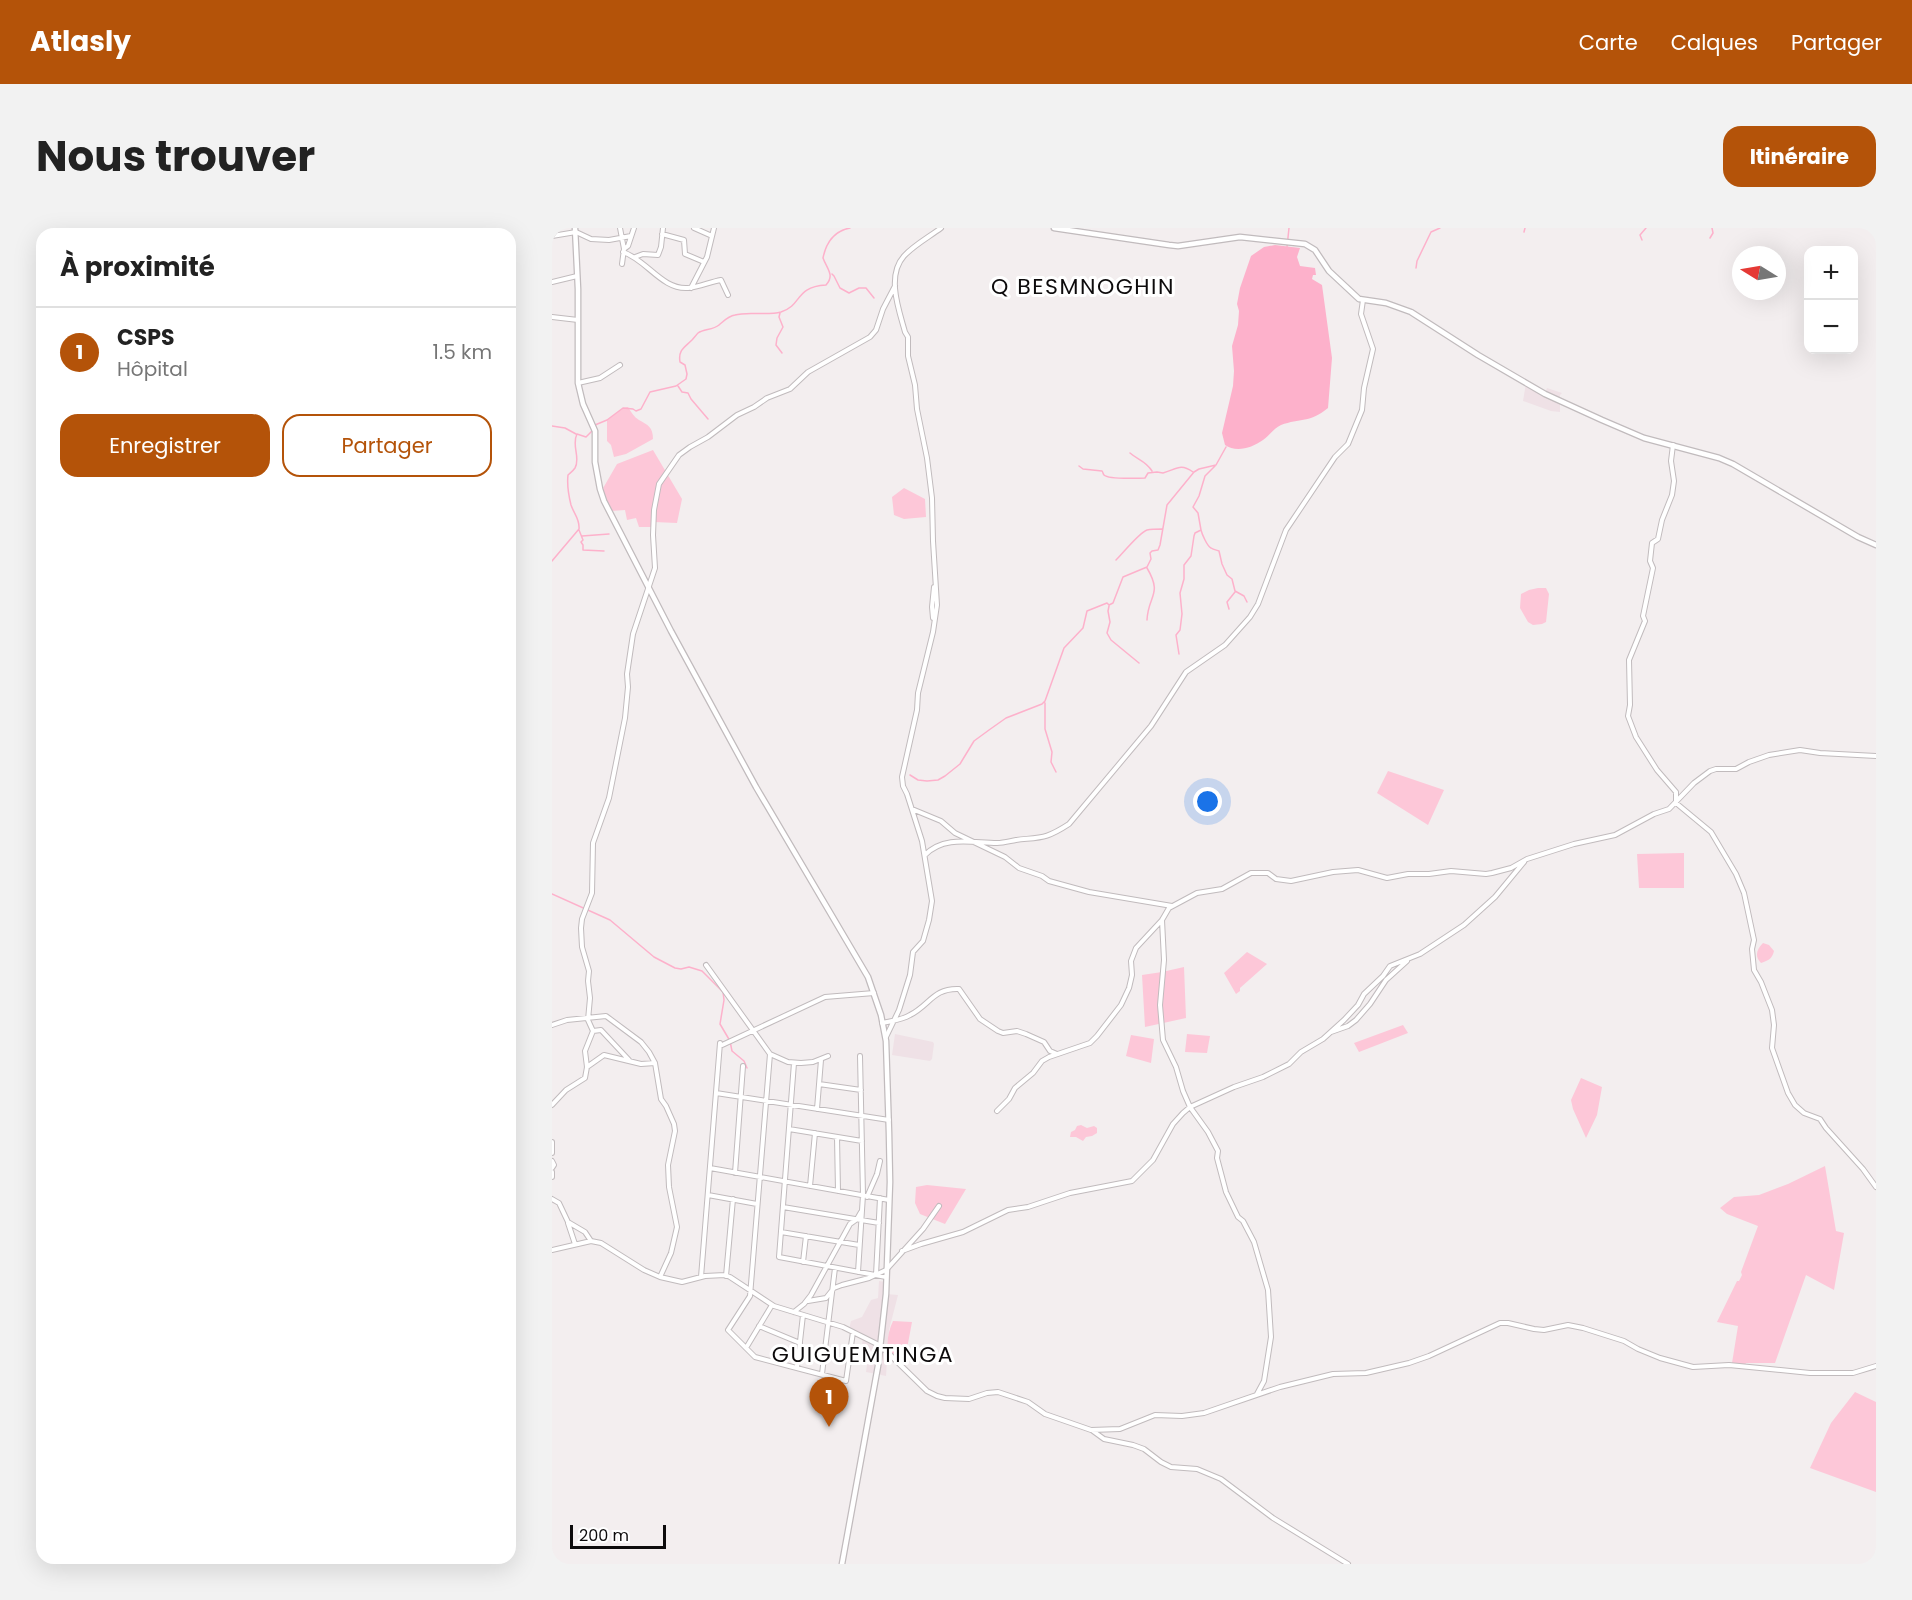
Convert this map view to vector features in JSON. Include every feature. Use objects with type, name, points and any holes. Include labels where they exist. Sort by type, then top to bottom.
[{"type":"street","points":[[620,228],[622,264]]},
{"type":"street","points":[[623,250],[628,246],[634,228]]},
{"type":"street","points":[[635,257],[643,254],[658,255],[663,228]]},
{"type":"street","points":[[694,228],[712,236]]},
{"type":"street","points":[[691,288],[704,262],[714,228]]},
{"type":"street","points":[[593,1031],[588,1017],[589,971],[582,947],[582,919],[592,893],[593,843],[609,798],[626,708],[627,674],[633,634],[638,626],[641,608],[655,568],[653,535],[658,488],[679,455],[690,447],[708,437],[737,415],[767,398],[790,389],[808,372],[870,337],[876,330],[883,309],[895,286],[899,262],[912,249],[941,228]]},
{"type":"street","points":[[1054,228],[1178,246],[1240,237],[1305,244],[1314,250],[1325,266],[1353,295],[1363,300],[1386,303],[1411,312],[1545,394],[1634,434],[1733,464],[1876,545]]},
{"type":"street","points":[[575,230],[578,276],[578,383],[583,404],[595,431],[595,462],[600,489],[616,528],[756,787],[868,977],[882,1023],[889,1120],[889,1200],[881,1346],[842,1564]]},
{"type":"street","points":[[552,236],[575,230],[597,240],[631,236]]},
{"type":"street","points":[[662,234],[684,240],[685,254],[704,262]]},
{"type":"street","points":[[623,250],[671,286],[691,288],[721,280],[728,295]]},
{"type":"street","points":[[552,282],[578,276]]},
{"type":"street","points":[[885,1041],[899,1010],[910,975],[913,952],[923,940],[930,915],[932,892],[922,841],[902,777],[937,605],[933,541],[934,516],[930,482],[915,385],[908,356],[908,337],[895,286]]},
{"type":"street","points":[[925,856],[942,844],[964,841],[999,843],[1038,839],[1054,834],[1069,824],[1151,726],[1186,672],[1225,645],[1250,617],[1258,604],[1286,530],[1335,457],[1348,444],[1362,410],[1372,349],[1361,314],[1363,300]]},
{"type":"street","points":[[552,317],[578,320]]},
{"type":"street","points":[[578,383],[600,378],[620,365]]},
{"type":"street","points":[[1673,445],[1672,495],[1662,520],[1658,539],[1652,543],[1650,561],[1653,568],[1643,616],[1645,621],[1629,660],[1630,705],[1628,713],[1636,737],[1657,770],[1676,792],[1676,803]]},
{"type":"street","points":[[997,1111],[1009,1099],[1015,1088],[1033,1073],[1042,1061],[1090,1043],[1112,1017],[1129,988],[1132,975],[1131,961],[1136,948],[1162,920],[1169,908],[1197,893],[1222,889],[1251,873],[1268,873],[1276,879],[1291,881],[1333,872],[1358,870],[1387,878],[1451,871],[1486,874],[1511,868],[1527,859],[1574,844],[1608,838],[1669,808],[1694,783],[1716,769],[1736,769],[1768,755],[1800,750],[1876,756]]},
{"type":"street","points":[[1676,803],[1711,832],[1736,874],[1744,893],[1754,940],[1752,950],[1754,970],[1772,1010],[1774,1025],[1772,1048],[1788,1094],[1804,1113],[1820,1119],[1876,1186]]},
{"type":"street","points":[[912,809],[941,821],[955,833],[1005,857],[1019,868],[1042,876],[1049,881],[1089,892],[1173,906]]},
{"type":"street","points":[[902,1251],[963,1232],[1008,1210],[1070,1193],[1132,1181],[1153,1160],[1173,1124],[1190,1107],[1289,1064],[1300,1052],[1329,1033],[1358,1005],[1364,994],[1390,966],[1427,950],[1464,925],[1495,897],[1527,859]]},
{"type":"street","points":[[1162,920],[1164,960],[1160,1005],[1163,1040],[1176,1067],[1190,1107],[1218,1151],[1217,1158],[1226,1192],[1238,1217],[1249,1230],[1266,1282],[1271,1337],[1264,1381],[1257,1395]]},
{"type":"street","points":[[1329,1033],[1348,1026],[1356,1020],[1386,980],[1410,958]]},
{"type":"street","points":[[706,965],[770,1054],[794,1063],[821,1060],[828,1056]]},
{"type":"street","points":[[882,1023],[907,1017],[918,1011],[937,993],[959,989],[980,1019],[998,1031],[1003,1033],[1017,1031],[1026,1034],[1044,1042],[1050,1051],[1058,1054]]},
{"type":"street","points":[[702,1276],[720,1044],[825,997],[874,993]]},
{"type":"street","points":[[552,1025],[567,1020],[608,1017],[641,1042],[656,1063],[661,1099],[675,1128],[668,1165],[669,1187],[677,1227],[671,1253],[660,1277]]},
{"type":"street","points":[[593,1031],[601,1030],[629,1060]]},
{"type":"street","points":[[552,1106],[566,1090],[584,1080],[587,1067],[585,1051],[593,1031]]},
{"type":"street","points":[[770,1054],[750,1296],[728,1330],[756,1356],[846,1381],[853,1332]]},
{"type":"street","points":[[587,1067],[604,1055],[641,1064],[656,1063]]},
{"type":"street","points":[[860,1056],[865,1195]]},
{"type":"street","points":[[817,1109],[821,1060]]},
{"type":"street","points":[[794,1063],[779,1257],[886,1277]]},
{"type":"street","points":[[735,1173],[743,1066]]},
{"type":"street","points":[[819,1084],[861,1090]]},
{"type":"street","points":[[716,1093],[889,1120]]},
{"type":"street","points":[[789,1129],[862,1141]]},
{"type":"street","points":[[810,1186],[815,1133]]},
{"type":"street","points":[[837,1137],[838,1191]]},
{"type":"street","points":[[552,1142],[552,1153]]},
{"type":"street","points":[[552,1161],[554,1167],[552,1177]]},
{"type":"street","points":[[858,1272],[859,1220],[865,1195],[880,1161]]},
{"type":"street","points":[[710,1168],[889,1200]]},
{"type":"street","points":[[552,1193],[564,1211],[575,1244]]},
{"type":"street","points":[[708,1195],[758,1203]]},
{"type":"street","points":[[876,1275],[880,1198]]},
{"type":"street","points":[[726,1276],[733,1199]]},
{"type":"street","points":[[794,1312],[811,1300],[826,1298],[834,1288],[886,1270],[923,1229],[939,1206]]},
{"type":"street","points":[[783,1207],[879,1223]]},
{"type":"street","points":[[804,1304],[814,1291],[850,1224],[859,1220]]},
{"type":"street","points":[[568,1222],[585,1232],[591,1241]]},
{"type":"street","points":[[781,1232],[859,1245]]},
{"type":"street","points":[[803,1262],[806,1236]]},
{"type":"street","points":[[552,1250],[591,1241],[604,1244],[638,1267],[660,1277],[682,1282],[702,1276],[726,1276],[772,1305],[828,1322],[881,1346],[927,1391],[937,1396],[969,1399],[998,1392],[1019,1399],[1045,1414],[1091,1430],[1104,1439],[1144,1449],[1171,1467],[1197,1469],[1221,1479],[1260,1509],[1348,1564]]},
{"type":"street","points":[[822,1374],[835,1268]]},
{"type":"street","points":[[746,1348],[772,1305]]},
{"type":"street","points":[[797,1368],[804,1314]]},
{"type":"street","points":[[1091,1430],[1120,1429],[1155,1415],[1182,1416],[1204,1413],[1280,1387],[1333,1374],[1366,1373],[1409,1363],[1500,1323],[1544,1330],[1568,1325],[1582,1328],[1624,1341],[1660,1358],[1693,1367],[1729,1365],[1810,1373],[1853,1373],[1876,1366]]},
{"type":"street","points":[[759,1326],[800,1343]]},
{"type":"shaded area","points":[[1275,245],[1300,248],[1297,257],[1300,266],[1315,268],[1316,275],[1313,275],[1312,279],[1322,285],[1332,358],[1328,408],[1310,418],[1281,425],[1254,445],[1244,449],[1234,449],[1225,445],[1222,433],[1233,386],[1232,346],[1238,325],[1237,304],[1240,288],[1251,256],[1264,247]]},
{"type":"shaded area","points":[[1526,383],[1545,394],[1547,388],[1562,393],[1560,412],[1523,401]]},
{"type":"shaded area","points":[[628,407],[649,427],[653,439],[626,454],[614,457],[611,445],[607,441],[607,420]]},
{"type":"shaded area","points":[[653,450],[682,499],[677,523],[654,522],[654,527],[639,527],[636,518],[627,520],[625,510],[611,511],[602,490],[617,464]]},
{"type":"shaded area","points":[[904,488],[925,499],[926,517],[904,519],[894,515],[892,497]]},
{"type":"shaded area","points":[[1538,588],[1546,588],[1549,594],[1546,622],[1533,625],[1528,622],[1520,608],[1521,594]]},
{"type":"shaded area","points":[[1388,771],[1444,790],[1428,825],[1377,793]]},
{"type":"shaded area","points":[[1684,853],[1684,888],[1639,888],[1637,854]]},
{"type":"shaded area","points":[[1763,943],[1769,945],[1774,951],[1770,959],[1761,963],[1757,953]]},
{"type":"shaded area","points":[[1247,952],[1267,964],[1236,994],[1224,973]]},
{"type":"shaded area","points":[[1184,967],[1186,1018],[1145,1027],[1142,975]]},
{"type":"shaded area","points":[[1403,1025],[1408,1033],[1359,1052],[1354,1043]]},
{"type":"shaded area","points":[[895,1034],[933,1042],[932,1059],[930,1061],[892,1055]]},
{"type":"shaded area","points":[[1187,1034],[1210,1036],[1207,1053],[1185,1052]]},
{"type":"shaded area","points":[[1131,1035],[1154,1039],[1151,1063],[1126,1056]]},
{"type":"shaded area","points":[[1581,1078],[1602,1087],[1597,1115],[1586,1138],[1571,1100]]},
{"type":"shaded area","points":[[1081,1125],[1087,1128],[1094,1126],[1097,1128],[1097,1133],[1086,1137],[1083,1141],[1070,1137],[1071,1132]]},
{"type":"shaded area","points":[[1825,1166],[1836,1231],[1844,1233],[1834,1290],[1806,1275],[1775,1363],[1746,1363],[1745,1365],[1732,1363],[1738,1326],[1717,1322],[1742,1275],[1741,1272],[1758,1226],[1727,1214],[1720,1208],[1734,1197],[1759,1195]]},
{"type":"shaded area","points":[[927,1185],[966,1189],[945,1224],[920,1214],[915,1203],[916,1187]]},
{"type":"shaded area","points":[[879,1281],[886,1282],[886,1294],[898,1295],[889,1330],[886,1376],[866,1372],[869,1350],[862,1346],[863,1337],[849,1330],[851,1321],[862,1317],[871,1300],[878,1298]]},
{"type":"shaded area","points":[[893,1321],[912,1322],[906,1354],[889,1354],[888,1338]]},
{"type":"shaded area","points":[[1855,1392],[1876,1402],[1876,1492],[1810,1468],[1831,1423]]},
{"type":"waterway","points":[[595,425],[607,420],[623,408],[636,411],[641,409],[650,392],[676,386],[686,379],[685,365],[680,362],[680,355],[682,349],[698,333],[717,327],[733,316],[745,313],[781,312],[793,305],[809,289],[826,285],[830,278],[823,258],[826,247],[835,235],[850,228]]},
{"type":"waterway","points":[[1287,247],[1289,228]]},
{"type":"waterway","points":[[1416,268],[1431,232],[1440,228]]},
{"type":"waterway","points":[[1524,232],[1525,228]]},
{"type":"waterway","points":[[1642,240],[1640,235],[1646,228]]},
{"type":"waterway","points":[[1710,238],[1713,233],[1712,228]]},
{"type":"waterway","points":[[832,274],[840,288],[849,293],[859,288],[866,288],[874,298]]},
{"type":"waterway","points":[[780,313],[779,317],[783,327],[776,345],[782,353]]},
{"type":"waterway","points":[[678,386],[682,392],[688,393],[708,419]]},
{"type":"waterway","points":[[552,426],[565,428],[576,434]]},
{"type":"waterway","points":[[552,561],[579,529],[578,519],[570,502],[568,475],[577,464],[575,443],[577,434],[586,437],[593,430]]},
{"type":"waterway","points":[[910,775],[918,780],[938,780],[960,764],[974,741],[1006,718],[1045,701],[1064,648],[1083,628],[1087,611],[1113,603],[1123,577],[1147,567],[1151,559],[1150,553],[1158,550],[1160,545],[1167,505],[1194,472],[1216,465],[1226,447]]},
{"type":"waterway","points":[[1130,453],[1152,471]]},
{"type":"waterway","points":[[1079,466],[1083,469],[1102,471],[1107,477],[1117,478],[1145,478],[1148,473],[1163,473],[1181,467],[1193,472]]},
{"type":"waterway","points":[[1179,654],[1176,635],[1180,630],[1182,614],[1180,593],[1184,579],[1184,565],[1191,556],[1195,533],[1201,530],[1198,513],[1193,507],[1205,476],[1215,466]]},
{"type":"waterway","points":[[1116,560],[1144,532],[1162,529]]},
{"type":"waterway","points":[[579,530],[583,540],[581,542],[583,550],[604,551]]},
{"type":"waterway","points":[[1201,530],[1209,547],[1219,551],[1222,564],[1227,575],[1232,579],[1235,591],[1244,596],[1247,602]]},
{"type":"waterway","points":[[582,536],[609,534]]},
{"type":"waterway","points":[[1147,568],[1152,577],[1154,590],[1147,620]]},
{"type":"waterway","points":[[1229,609],[1227,602],[1235,592]]},
{"type":"waterway","points":[[1109,606],[1110,622],[1107,633],[1111,640],[1139,663]]},
{"type":"waterway","points":[[1045,703],[1045,729],[1052,752],[1051,762],[1056,772]]},
{"type":"waterway","points":[[552,894],[610,920],[654,957],[675,968],[689,967],[702,971],[723,992],[720,1024],[730,1041],[732,1051],[744,1061],[747,1068]]},
{"type":"place","name":"CSPS","points":[[829,1427]]},
{"type":"district","name":"Q BESMNOGHIN","points":[[1083,286]]},
{"type":"district","name":"GUIGUEMTINGA","points":[[863,1354]]}]
